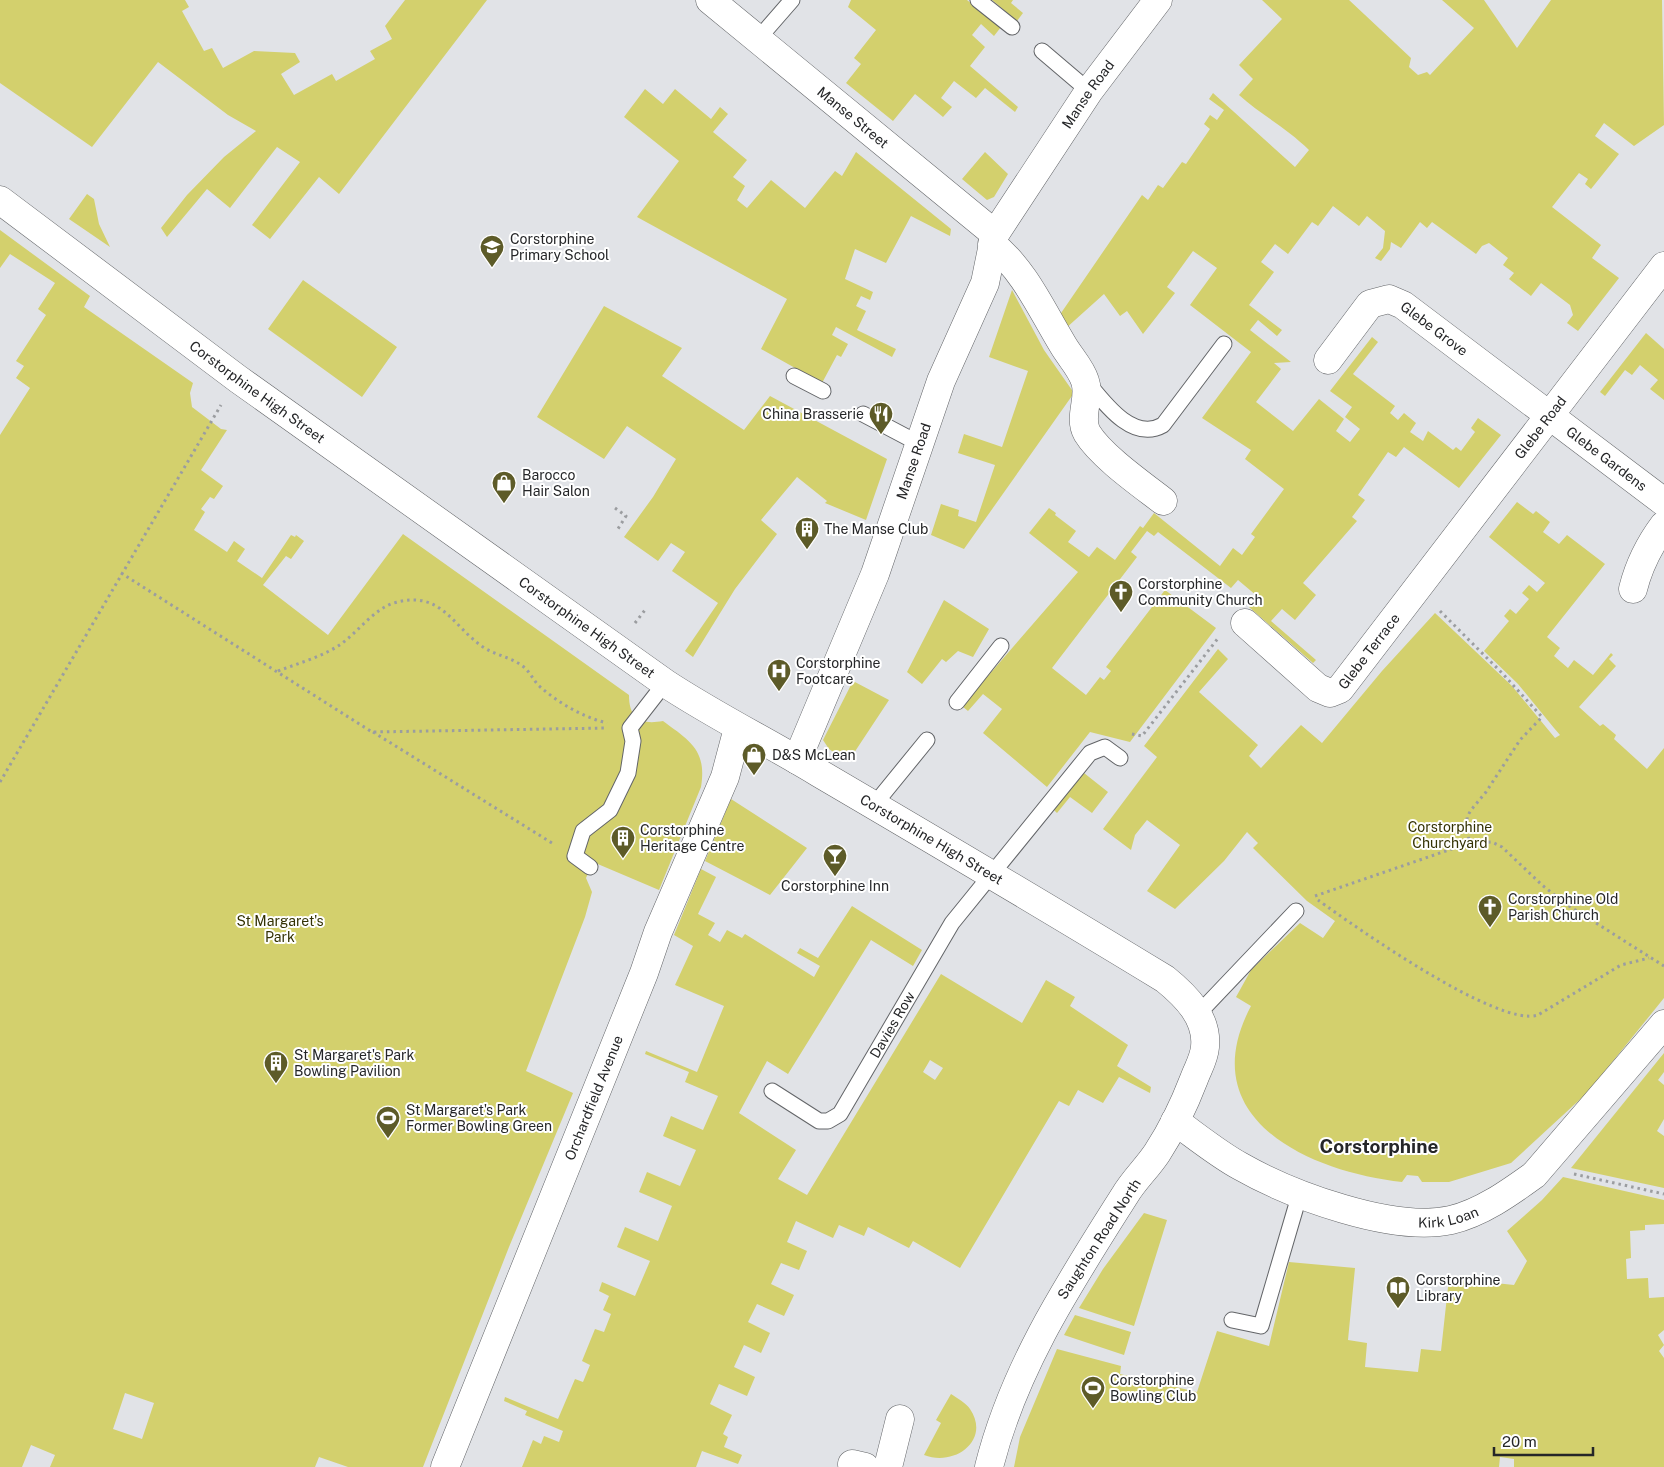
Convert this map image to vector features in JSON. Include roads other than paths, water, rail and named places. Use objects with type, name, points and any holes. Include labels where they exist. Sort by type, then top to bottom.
[{"type":"street","name":"Manse Street","points":[[710,0],[993,239]]},
{"type":"street","name":"Manse Road","points":[[797,760],[875,574],[918,443],[961,332],[985,283],[990,266],[993,239],[1089,91],[1158,0]]},
{"type":"street","name":"Corstorphine High Street","points":[[0,200],[238,379],[665,683],[738,728],[797,760],[993,874],[1165,979],[1188,1000],[1198,1014]]},
{"type":"street","points":[[993,239],[1026,281],[1085,380],[1088,400],[1084,420],[1087,433],[1121,468],[1163,501]]},
{"type":"street","name":"Glebe Road","points":[[1418,589],[1664,266]]},
{"type":"street","name":"Glebe Grove","points":[[1328,360],[1370,304],[1389,299],[1403,305],[1549,416]]},
{"type":"street","name":"Glebe Gardens","points":[[1549,416],[1664,502]]},
{"type":"street","points":[[1633,589],[1638,570],[1654,538],[1664,525]]},
{"type":"street","name":"Glebe Terrace","points":[[1245,623],[1318,688],[1330,692],[1340,689],[1418,589]]},
{"type":"street","name":"Orchardfield Avenue","points":[[445,1467],[644,973],[658,932],[725,777],[738,728]]},
{"type":"street","name":"Saughton Road North","points":[[989,1467],[999,1428],[1018,1378],[1061,1295],[1130,1188],[1156,1155],[1175,1121],[1202,1061],[1205,1049],[1203,1026],[1198,1014]]},
{"type":"street","name":"Kirk Loan","points":[[1175,1121],[1240,1166],[1300,1193],[1358,1212],[1396,1221],[1429,1223],[1453,1219],[1509,1194],[1545,1164],[1664,1024]]},
{"type":"street","points":[[888,1467],[900,1419]]},
{"type":"lane","points":[[758,39],[792,0]]},
{"type":"lane","points":[[978,0],[1012,27]]},
{"type":"lane","points":[[1042,51],[1089,91]]},
{"type":"lane","points":[[1085,380],[1102,400],[1128,423],[1141,430],[1152,430],[1163,424],[1224,344]]},
{"type":"lane","points":[[794,376],[823,391]]},
{"type":"lane","points":[[863,414],[918,443]]},
{"type":"lane","points":[[957,702],[1001,646]]},
{"type":"lane","points":[[590,867],[575,856],[582,832],[610,810],[628,773],[633,741],[630,728],[665,683]]},
{"type":"lane","points":[[874,805],[927,740]]},
{"type":"lane","name":"Davies Row","points":[[772,1091],[819,1120],[828,1121],[840,1114],[941,940],[1093,751],[1105,747],[1120,758]]},
{"type":"lane","points":[[1198,1014],[1296,911]]},
{"type":"lane","points":[[1232,1320],[1261,1326],[1300,1193]]},
{"type":"place","name":"Corstorphine Primary School","points":[[492,268]]},
{"type":"place","name":"China Brasserie","points":[[881,435]]},
{"type":"place","name":"Barocco Hair Salon","points":[[504,504]]},
{"type":"place","name":"The Manse Club","points":[[807,550]]},
{"type":"place","name":"Corstorphine Community Church","points":[[1121,613]]},
{"type":"place","name":"Corstorphine Footcare","points":[[779,692]]},
{"type":"place","name":"D&S McLean","points":[[754,776]]},
{"type":"place","name":"Corstorphine Heritage Centre","points":[[623,859]]},
{"type":"place","name":"Corstorphine Inn","points":[[835,877]]},
{"type":"place","name":"Corstorphine Old Parish Church","points":[[1490,928]]},
{"type":"place","name":"St Margaret's Park Bowling Pavilion","points":[[276,1084]]},
{"type":"place","name":"St Margaret's Park Former Bowling Green","points":[[388,1139]]},
{"type":"place","name":"Corstorphine Library","points":[[1398,1309]]},
{"type":"place","name":"Corstorphine Bowling Club","points":[[1093,1409]]},
{"type":"district","name":"Corstorphine","points":[[1379,1146]]},
{"type":"park label","name":"Corstorphine Churchyard","points":[[1450,836]]},
{"type":"park label","name":"St Margaret's Park","points":[[280,930]]}]
